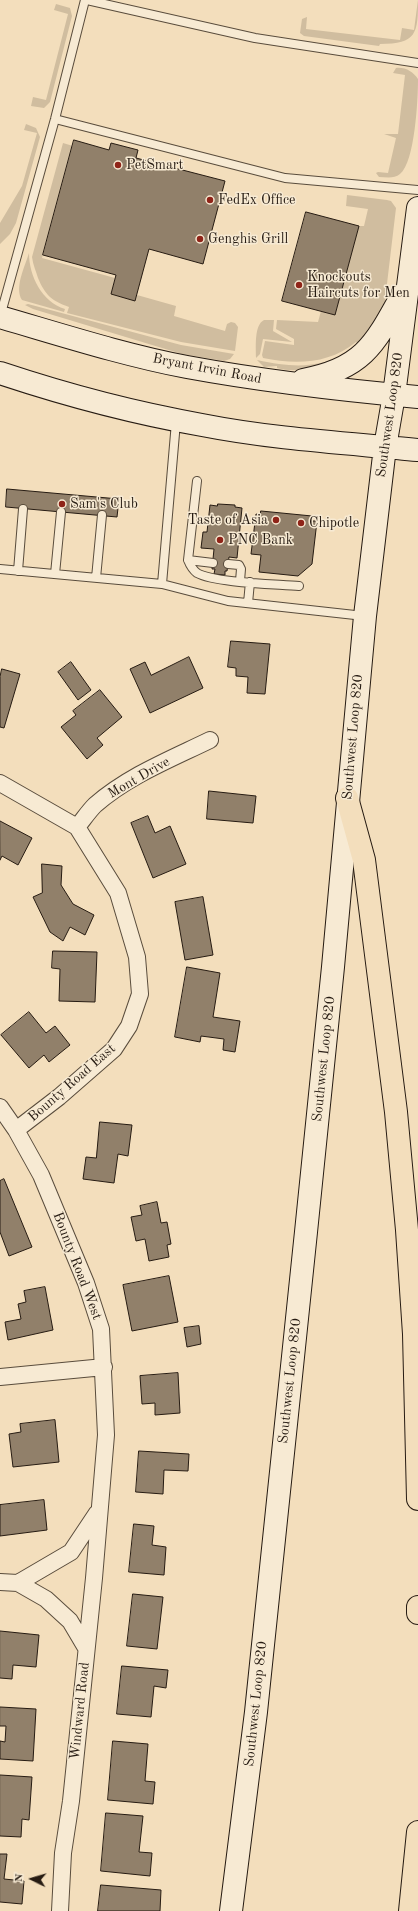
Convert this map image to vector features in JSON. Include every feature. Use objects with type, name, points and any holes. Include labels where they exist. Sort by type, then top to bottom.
[{"type":"highway","points":[[347,798],[364,860],[396,1112],[407,1230],[414,1334],[418,1499]]},
{"type":"highway","points":[[418,1607],[418,1613]]},
{"type":"highway","points":[[410,1911],[418,1832]]},
{"type":"main road","points":[[417,217],[418,253]]},
{"type":"main road","name":"Southwest Loop 820","points":[[231,1911],[256,1712],[306,1232],[333,967],[347,798],[365,616],[385,447],[394,395],[417,217]]},
{"type":"main road","points":[[287,383],[332,373],[364,354],[380,336],[408,283]]},
{"type":"main road","name":"Bryant Irvin Road","points":[[0,317],[130,354],[186,366],[287,383],[418,397]]},
{"type":"main road","points":[[0,373],[73,396],[201,425],[245,432],[418,450]]},
{"type":"street","name":"Mont Drive","points":[[77,826],[94,806],[116,788],[158,765],[210,740]]},
{"type":"street","name":"Bounty Road East","points":[[0,783],[77,826],[118,893],[137,957],[140,994],[129,1026],[114,1050],[59,1097],[16,1130]]},
{"type":"street","name":"Bounty Road West","points":[[0,1107],[16,1130],[41,1175],[86,1283],[102,1329],[106,1435],[98,1511]]},
{"type":"street","points":[[0,1377],[104,1367]]},
{"type":"street","points":[[18,1583],[72,1552],[98,1511]]},
{"type":"street","name":"Windward Road","points":[[60,1911],[63,1853],[71,1801],[94,1578],[98,1511]]},
{"type":"street","points":[[0,1582],[18,1583],[46,1598],[70,1621],[86,1648]]},
{"type":"lane","points":[[0,317],[55,119],[86,0],[254,38],[418,63]]},
{"type":"lane","points":[[55,119],[285,178],[418,190]]},
{"type":"lane","points":[[162,584],[176,420]]},
{"type":"lane","points":[[197,481],[188,560],[191,567],[197,573],[220,579],[299,586]]},
{"type":"lane","points":[[18,571],[23,509]]},
{"type":"lane","points":[[55,574],[62,512]]},
{"type":"lane","points":[[96,578],[102,515]]},
{"type":"lane","points":[[188,560],[213,563]]},
{"type":"lane","points":[[228,564],[239,565],[241,569],[240,581]]},
{"type":"lane","points":[[0,569],[162,584],[228,601],[365,616]]},
{"type":"lane","points":[[248,604],[250,582]]},
{"type":"shaded area","points":[[418,0],[416,28],[408,39],[402,42],[380,44],[379,46],[304,36],[300,33],[302,19],[307,17],[306,29],[400,40],[402,28],[414,30]]},
{"type":"shaded area","points":[[56,4],[70,8],[72,16],[50,102],[44,108],[31,106],[33,97],[46,100],[68,14],[54,10]]},
{"type":"shaded area","points":[[396,68],[409,70],[418,79],[415,130],[409,157],[400,174],[395,177],[379,177],[376,173],[388,173],[396,138],[384,134],[398,134],[405,75],[393,73]]},
{"type":"shaded area","points":[[26,124],[36,128],[40,137],[16,223],[10,234],[0,244],[0,223],[22,186],[37,133],[24,130]]},
{"type":"shaded area","points":[[63,143],[73,146],[42,258],[115,278],[111,294],[135,301],[137,295],[176,306],[174,316],[225,331],[227,324],[231,322],[235,323],[238,327],[235,351],[181,342],[67,313],[69,307],[54,300],[46,293],[38,278],[32,257]]},
{"type":"shaded area","points":[[347,195],[391,201],[396,208],[384,309],[359,345],[356,342],[335,355],[323,359],[300,362],[288,362],[263,358],[262,355],[265,341],[294,345],[294,339],[276,329],[277,320],[318,322],[321,311],[335,315],[359,226],[364,226],[368,209],[346,206]]},
{"type":"shaded area","points":[[29,253],[31,270],[38,287],[50,301],[65,309],[64,312],[22,300],[19,289],[23,270]]},
{"type":"shaded area","points":[[28,304],[181,345],[234,354],[230,359],[224,361],[182,354],[33,309],[25,305]]},
{"type":"shaded area","points":[[264,320],[274,320],[273,331],[292,342],[263,339],[260,354],[256,358],[257,331]]},
{"type":"shaded area","points":[[345,355],[348,357],[313,368],[295,370],[277,368],[277,366],[264,367],[257,360],[291,365],[312,365],[333,360]]},
{"type":"building","points":[[74,140],[109,150],[111,143],[138,150],[136,158],[225,181],[203,264],[149,249],[135,301],[111,294],[116,275],[43,255]]},
{"type":"building","points":[[306,212],[359,226],[335,315],[282,301]]},
{"type":"building","points":[[7,489],[119,499],[117,517],[6,507]]},
{"type":"building","name":"PNC Bank","points":[[218,504],[235,505],[235,507],[242,508],[237,558],[229,557],[225,575],[214,574],[215,569],[212,569],[214,549],[201,548],[203,532],[207,532],[210,505],[217,506]]},
{"type":"building","points":[[261,511],[312,516],[311,521],[317,521],[312,564],[298,576],[259,572],[261,555],[251,554],[256,514],[260,515]]},
{"type":"building","points":[[231,641],[270,644],[265,694],[247,693],[248,677],[236,676],[236,668],[228,667]]},
{"type":"building","points":[[189,657],[203,688],[150,713],[130,669],[145,662],[151,675]]},
{"type":"building","points":[[71,662],[91,690],[78,700],[58,672]]},
{"type":"building","points":[[2,669],[20,674],[4,728],[0,727],[0,677]]},
{"type":"building","points":[[100,690],[122,717],[97,738],[103,745],[87,759],[61,727],[76,715],[73,711]]},
{"type":"building","points":[[209,791],[256,796],[253,823],[207,819]]},
{"type":"building","points":[[148,816],[155,833],[170,826],[186,864],[153,878],[131,823]]},
{"type":"building","points":[[0,821],[32,838],[18,865],[2,856],[0,860]]},
{"type":"building","points":[[42,864],[62,866],[61,885],[73,904],[94,915],[85,935],[70,927],[63,941],[50,932],[33,897],[42,893]]},
{"type":"building","points":[[203,897],[213,955],[185,960],[175,902]]},
{"type":"building","points":[[53,951],[97,952],[95,1002],[59,1001],[60,969],[52,968]]},
{"type":"building","points":[[187,967],[220,973],[213,1017],[240,1021],[235,1052],[223,1050],[224,1039],[201,1036],[200,1042],[175,1037]]},
{"type":"building","points":[[29,1012],[46,1033],[55,1026],[70,1045],[49,1062],[44,1055],[29,1068],[1,1035]]},
{"type":"building","points":[[100,1122],[132,1125],[128,1156],[118,1154],[114,1183],[83,1179],[86,1157],[96,1158]]},
{"type":"building","points":[[4,1179],[32,1247],[9,1256],[0,1232],[0,1181]]},
{"type":"building","points":[[157,1202],[161,1223],[167,1222],[171,1244],[167,1245],[169,1257],[149,1261],[145,1239],[136,1241],[131,1217],[142,1215],[140,1206]]},
{"type":"building","points":[[169,1276],[178,1322],[132,1331],[123,1285]]},
{"type":"building","points":[[45,1287],[53,1330],[8,1340],[5,1322],[21,1319],[18,1304],[26,1302],[24,1291]]},
{"type":"building","points":[[199,1326],[201,1344],[187,1347],[184,1328]]},
{"type":"building","points":[[178,1373],[180,1413],[155,1415],[155,1403],[142,1404],[140,1376]]},
{"type":"building","points":[[55,1420],[59,1462],[13,1467],[9,1434],[21,1432],[20,1424]]},
{"type":"building","points":[[139,1451],[189,1454],[188,1471],[164,1470],[163,1494],[136,1492]]},
{"type":"building","points":[[44,1500],[47,1530],[0,1536],[0,1505]]},
{"type":"building","points":[[134,1524],[154,1526],[152,1545],[166,1547],[164,1575],[129,1572]]},
{"type":"building","points":[[133,1594],[163,1597],[157,1649],[127,1646]]},
{"type":"building","points":[[0,1631],[39,1635],[36,1667],[13,1665],[12,1679],[0,1678]]},
{"type":"building","points":[[122,1666],[168,1670],[166,1688],[154,1686],[151,1717],[117,1714]]},
{"type":"building","points":[[0,1707],[36,1709],[33,1761],[0,1759],[0,1741],[5,1742],[6,1726],[0,1726]]},
{"type":"building","points":[[113,1741],[148,1744],[145,1781],[155,1782],[153,1804],[108,1800]]},
{"type":"building","points":[[0,1775],[32,1777],[29,1820],[22,1819],[21,1837],[0,1836]]},
{"type":"building","points":[[106,1813],[143,1816],[139,1852],[152,1853],[150,1876],[101,1871]]},
{"type":"building","points":[[0,1854],[7,1854],[4,1879],[24,1881],[22,1904],[0,1902]]},
{"type":"building","points":[[101,1885],[161,1890],[160,1911],[98,1911]]},
{"type":"place","name":"PetSmart","points":[[118,165]]},
{"type":"place","name":"FedEx Office","points":[[210,200]]},
{"type":"place","name":"Genghis Grill","points":[[200,239]]},
{"type":"place","name":"Knockouts Haircuts for Men","points":[[299,285]]},
{"type":"place","name":"Sam's Club","points":[[62,504]]},
{"type":"place","name":"Taste of Asia","points":[[276,520]]},
{"type":"place","name":"Chipotle","points":[[301,523]]},
{"type":"place","name":"PNC Bank","points":[[220,540]]}]
